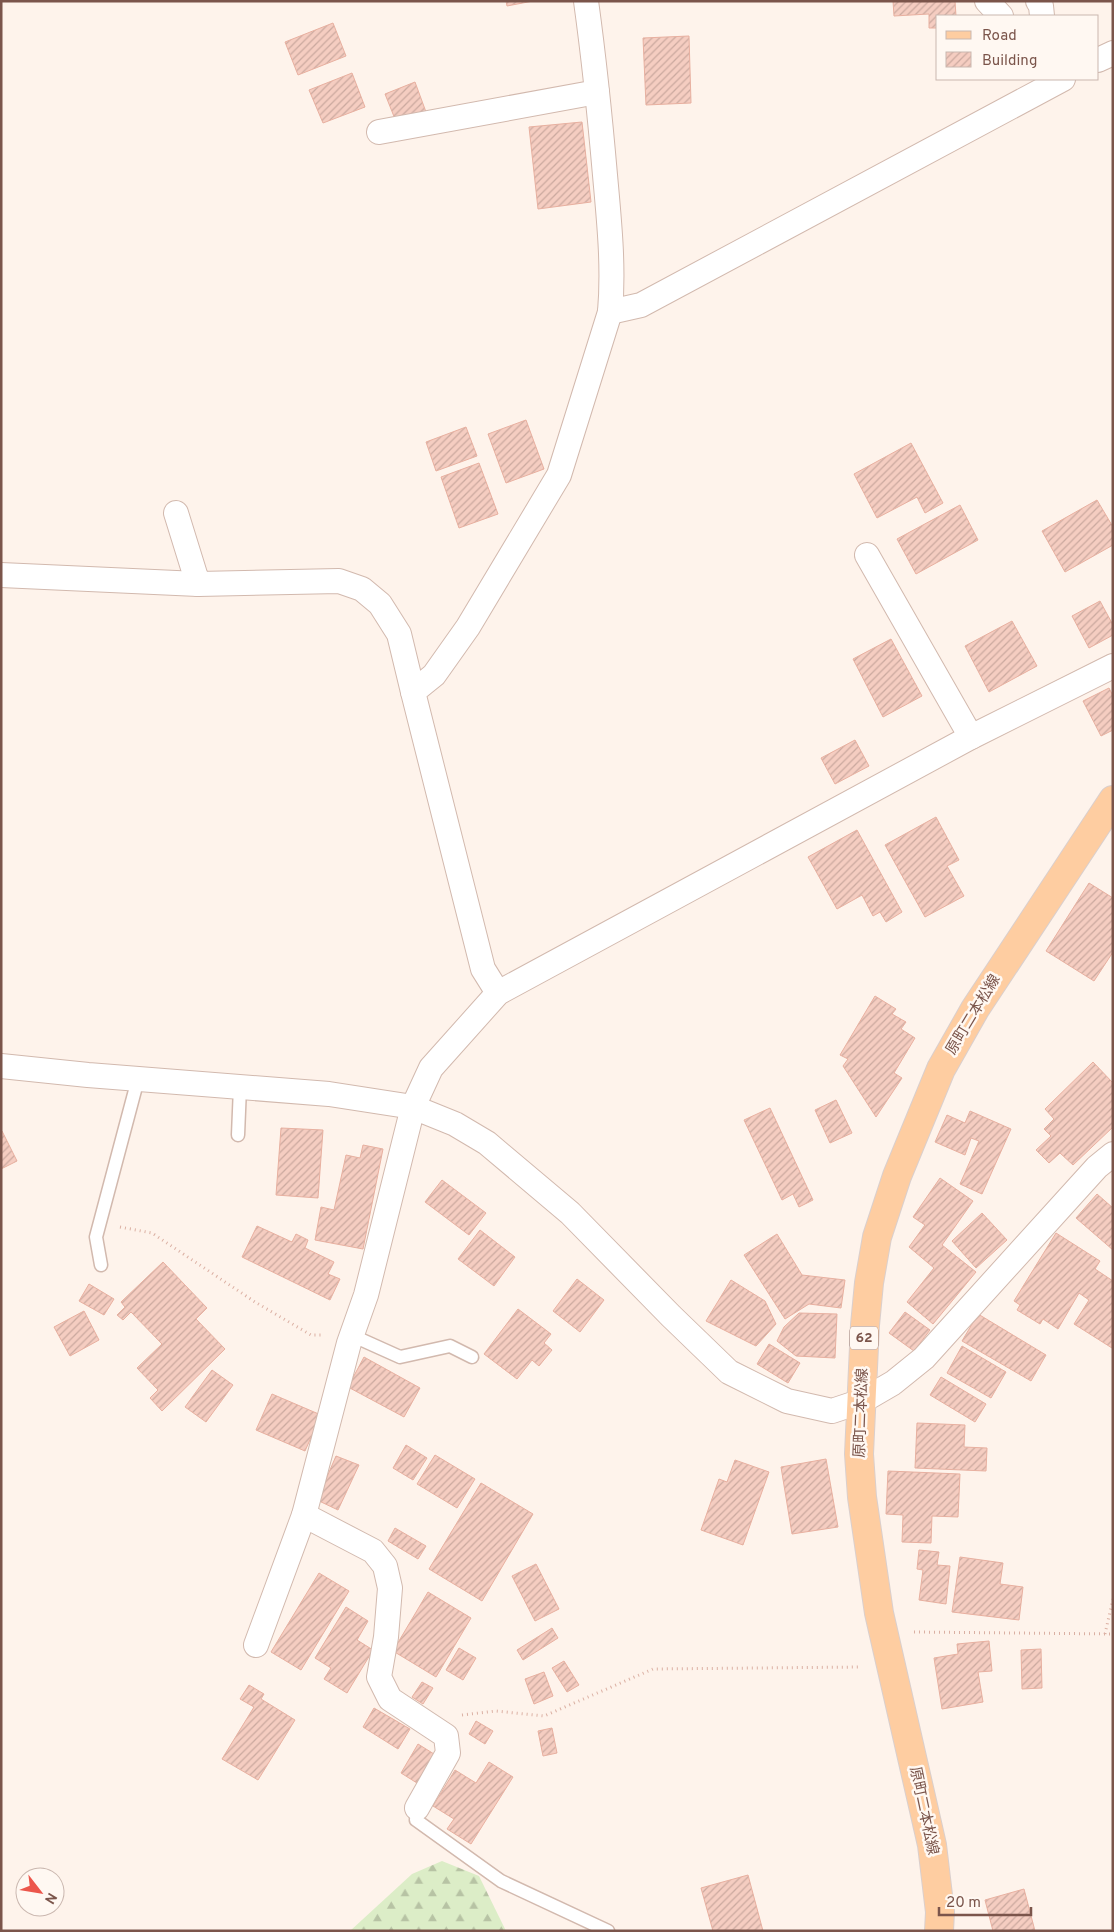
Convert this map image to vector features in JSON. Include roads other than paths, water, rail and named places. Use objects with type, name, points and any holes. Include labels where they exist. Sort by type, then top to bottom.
[{"type":"main road","name":"原町二本松線","points":[[940,1931],[940,1912],[932,1844],[884,1633],[871,1566],[862,1498],[859,1454],[865,1325],[877,1237],[915,1131],[941,1069],[975,1009],[1113,800]]},
{"type":"street","points":[[413,692],[434,675],[468,627],[559,475],[610,312],[613,284],[609,214],[598,92],[586,1]]},
{"type":"street","points":[[987,1],[1000,15]]},
{"type":"street","points":[[1038,1],[1041,6],[1042,15]]},
{"type":"street","points":[[1099,59],[1113,52]]},
{"type":"street","points":[[610,312],[641,305],[1057,80]]},
{"type":"street","points":[[379,132],[598,92]]},
{"type":"street","points":[[176,512],[198,584]]},
{"type":"street","points":[[867,555],[970,737]]},
{"type":"street","points":[[1,575],[198,584],[339,581],[362,589],[380,604],[399,634],[484,969],[498,993]]},
{"type":"street","points":[[256,1645],[304,1515],[351,1335],[366,1295],[413,1107],[431,1068],[498,993],[970,737],[1113,666]]},
{"type":"street","points":[[1,1066],[329,1094],[413,1107],[455,1124],[487,1143],[570,1213],[729,1372],[787,1401],[832,1412],[862,1401],[893,1383],[924,1358],[1097,1167],[1113,1154]]},
{"type":"street","points":[[304,1515],[372,1551],[384,1566],[390,1588],[386,1637],[379,1677],[390,1699],[446,1736],[448,1753],[417,1808]]},
{"type":"lane","points":[[100,1265],[96,1237],[138,1079]]},
{"type":"lane","points":[[238,1135],[240,1087]]},
{"type":"lane","points":[[351,1335],[400,1357],[450,1346],[472,1357]]},
{"type":"lane","points":[[417,1808],[416,1820],[501,1881],[608,1931]]}]
